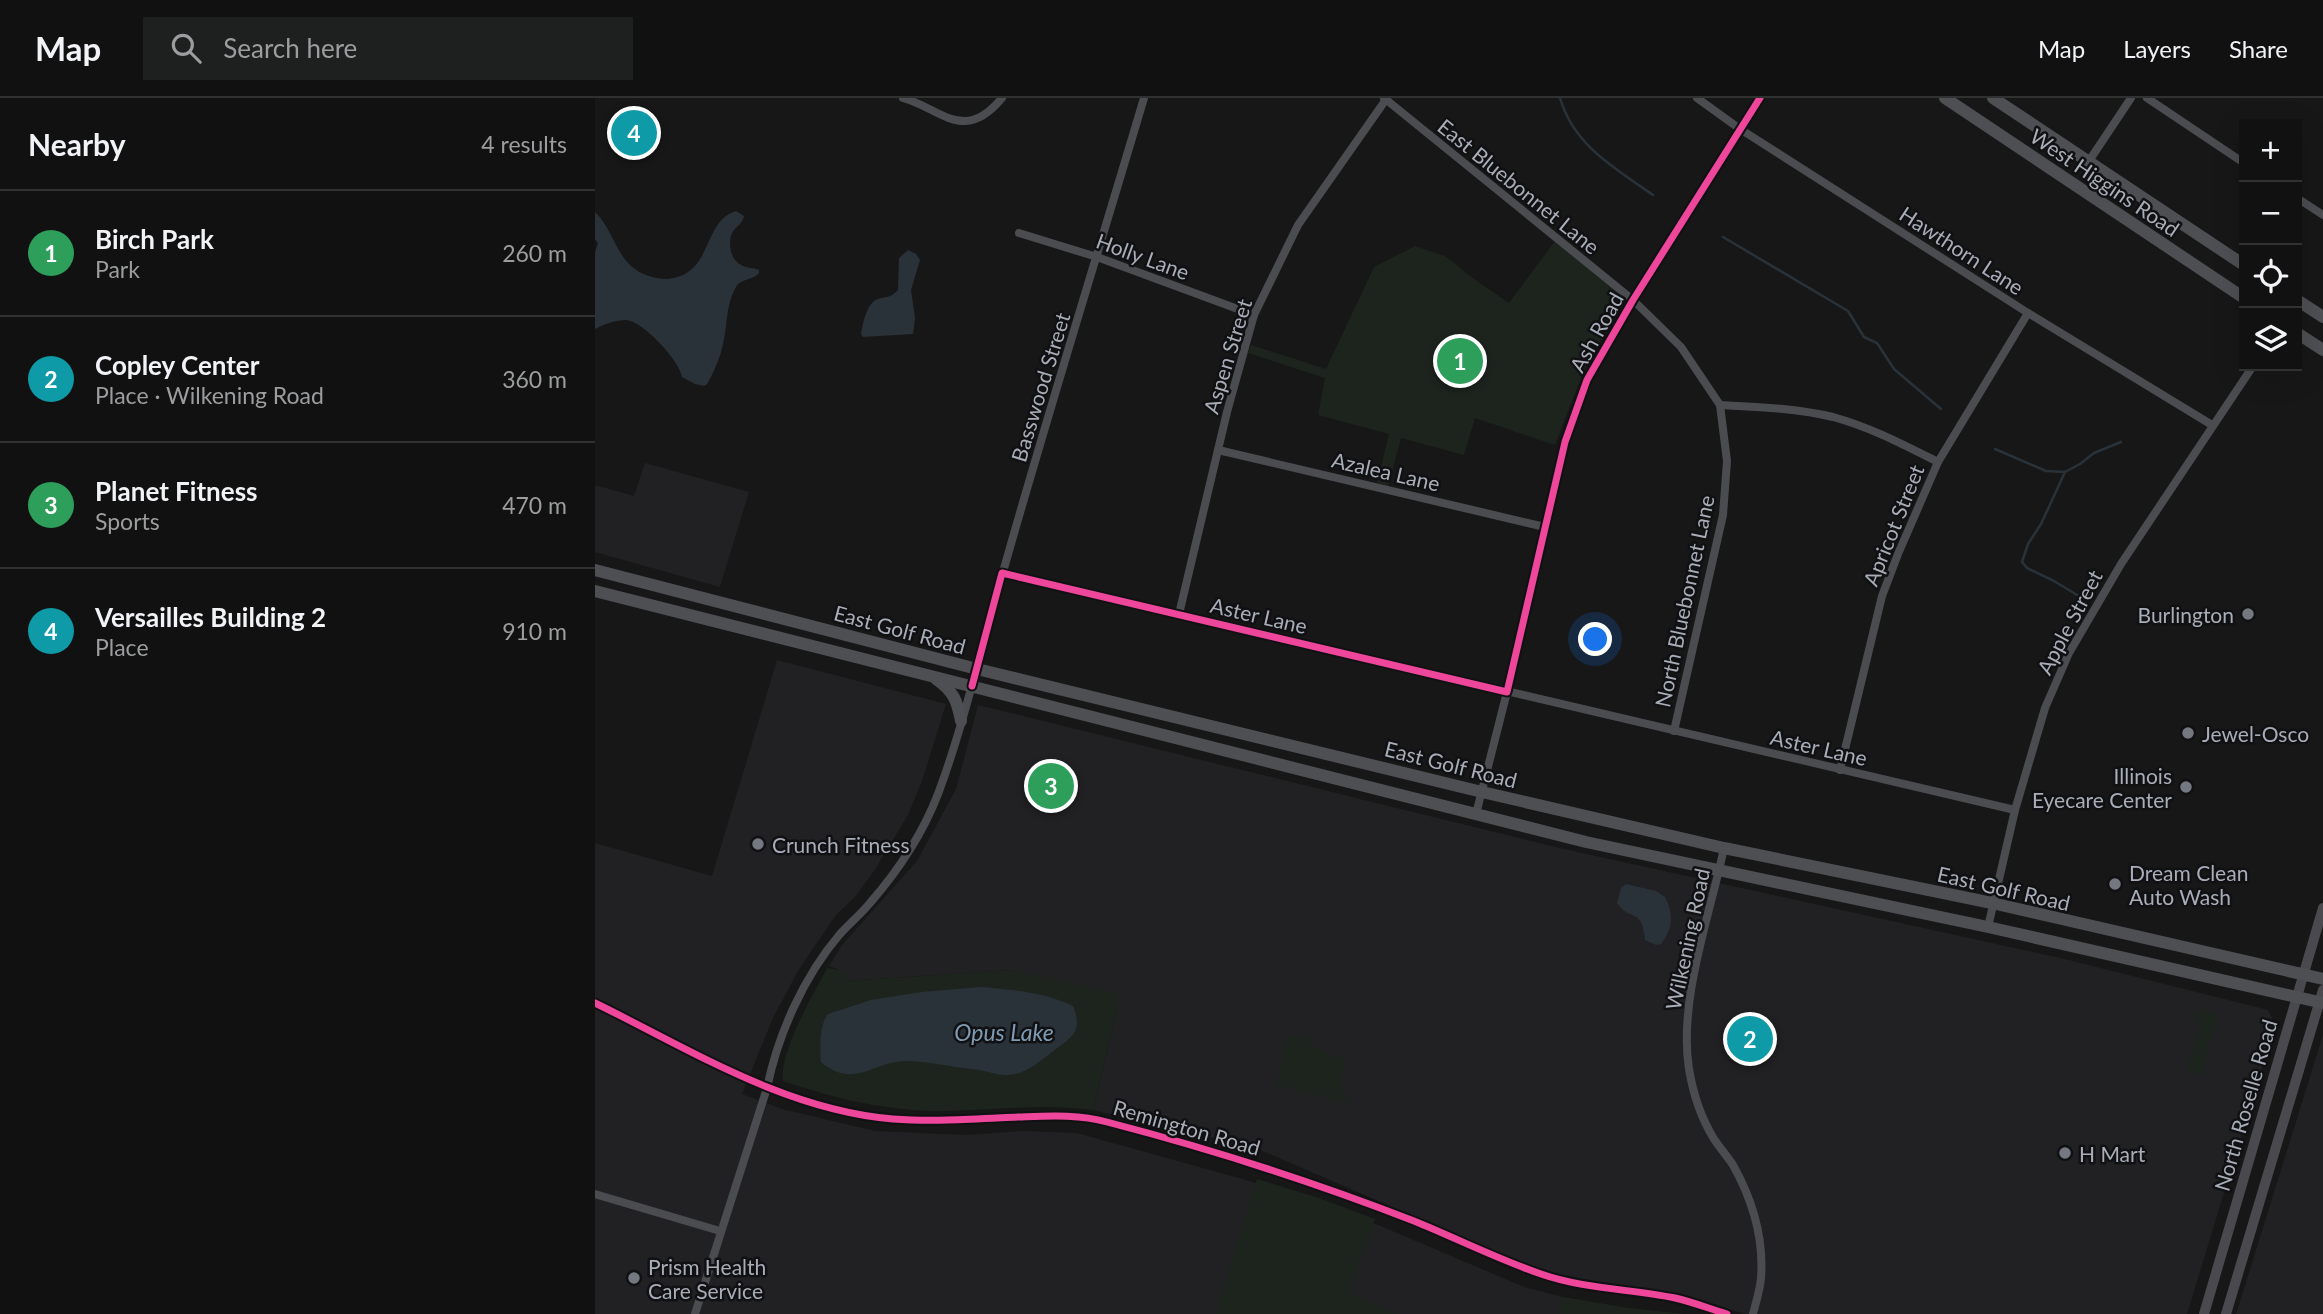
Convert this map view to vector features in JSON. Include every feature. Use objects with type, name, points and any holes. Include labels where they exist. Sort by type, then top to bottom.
[{"type":"main road","name":"West Higgins Road","points":[[1945,98],[2239,295]]},
{"type":"main road","name":"West Higgins Road","points":[[1993,98],[2239,262]]},
{"type":"main road","points":[[2302,303],[2323,317]]},
{"type":"main road","points":[[2302,336],[2323,351]]},
{"type":"main road","name":"East Golf Road","points":[[595,570],[977,669],[1482,792],[1724,848],[1992,903],[2323,979]]},
{"type":"main road","name":"East Golf Road","points":[[595,590],[1586,842],[1988,927],[2296,997],[2322,998]]},
{"type":"main road","points":[[933,676],[948,688],[958,702],[961,721]]},
{"type":"main road","name":"North Roselle Road","points":[[2204,1314],[2323,908]]},
{"type":"main road","name":"North Roselle Road","points":[[2226,1314],[2322,998]]},
{"type":"street","points":[[909,99],[945,118],[970,121],[990,111],[1002,98]]},
{"type":"street","name":"Basswood Street","points":[[695,1314],[782,1037],[815,968],[840,934],[870,903],[901,863],[938,795],[1144,98]]},
{"type":"street","name":"Hawthorn Lane","points":[[1697,98],[1740,129],[2028,313],[2212,425]]},
{"type":"street","name":"Ash Road","points":[[1476,814],[1565,442],[1587,380],[1633,300],[1760,98]]},
{"type":"street","points":[[2089,161],[2131,98]]},
{"type":"street","points":[[2147,98],[2239,160]]},
{"type":"street","name":"East Bluebonnet Lane","points":[[1386,99],[1633,300]]},
{"type":"street","name":"Aspen Street","points":[[1179,614],[1227,412],[1254,315],[1298,225],[1386,99]]},
{"type":"street","points":[[2302,201],[2323,215]]},
{"type":"street","name":"Holly Lane","points":[[1019,233],[1097,257],[1254,315]]},
{"type":"street","name":"North Bluebonnet Lane","points":[[1633,300],[1681,347],[1720,405],[1727,461],[1723,515],[1674,731]]},
{"type":"street","name":"Apricot Street","points":[[1840,770],[1882,596],[1898,554],[1938,462],[2028,313]]},
{"type":"street","name":"Apple Street","points":[[1988,927],[2015,810],[2045,708],[2069,653],[2121,564],[2250,371]]},
{"type":"street","points":[[1720,405],[1777,408],[1834,417],[1887,436],[1938,462]]},
{"type":"street","name":"Azalea Lane","points":[[1218,450],[1545,527]]},
{"type":"street","name":"Aster Lane","points":[[1002,573],[2015,810]]},
{"type":"street","name":"Wilkening Road","points":[[1724,848],[1693,979],[1688,1022],[1688,1064],[1695,1100],[1713,1137],[1733,1165],[1759,1228],[1761,1280],[1753,1314]]},
{"type":"street","name":"Remington Road","points":[[595,1003],[731,1073],[767,1088],[842,1111],[892,1119],[939,1121],[1061,1116],[1106,1122],[1283,1173],[1414,1222],[1540,1274],[1571,1282],[1678,1298],[1727,1314]]},
{"type":"street","points":[[595,1194],[720,1231]]},
{"type":"shaded area","points":[[1555,241],[1620,293],[1621,304],[1584,370],[1555,445],[1475,418],[1464,455],[1401,438],[1388,486],[1377,483],[1389,434],[1318,415],[1325,378],[1248,353],[1251,345],[1326,369],[1374,267],[1415,246],[1445,256],[1509,303]]},
{"type":"shaded area","points":[[645,463],[749,492],[720,587],[595,552],[595,485],[634,496]]},
{"type":"shaded area","points":[[777,660],[946,704],[922,781],[908,815],[874,871],[855,897],[836,915],[799,969],[773,1018],[742,1094],[782,1109],[875,1131],[967,1135],[1023,1131],[1077,1133],[1246,1180],[1376,1224],[1524,1287],[1563,1297],[1682,1314],[595,1314],[595,843],[712,876]]},
{"type":"shaded area","points":[[978,705],[1555,847],[2065,959],[2268,1010],[2274,1029],[2187,1314],[1746,1314],[1678,1295],[1560,1275],[1514,1260],[1256,1148],[1093,1110],[1118,1004],[1013,970],[847,981],[837,969],[829,966],[842,945],[917,861],[956,789]]},
{"type":"shaded area","points":[[827,968],[840,971],[847,981],[1013,970],[1117,993],[1118,1004],[1093,1110],[1039,1107],[926,1111],[843,1099],[783,1081],[783,1069],[791,1040]]},
{"type":"shaded area","points":[[2203,1008],[2216,1016],[2216,1021],[2201,1074],[2190,1074],[2188,1066],[2201,1025],[2195,1016]]},
{"type":"shaded area","points":[[2323,1035],[2323,1314],[2236,1314],[2247,1279]]},
{"type":"shaded area","points":[[1288,1036],[1308,1036],[1312,1046],[1347,1061],[1341,1083],[1349,1103],[1276,1085]]},
{"type":"shaded area","points":[[1257,1179],[1375,1219],[1348,1292],[1396,1314],[1216,1314]]},
{"type":"shaded area","points":[[1563,1297],[1628,1308],[1682,1314],[1558,1314]]},
{"type":"water","points":[[736,211],[744,216],[732,234],[732,253],[741,265],[759,270],[759,273],[738,284],[732,294],[721,352],[707,384],[695,384],[682,377],[675,361],[660,343],[633,322],[618,321],[595,329],[595,253],[598,243],[595,239],[595,212],[631,266],[647,276],[666,279],[681,276],[692,269],[717,226],[725,217]]},
{"type":"water","points":[[908,250],[920,260],[911,290],[915,318],[913,334],[863,337],[863,324],[871,304],[891,296],[898,290],[899,258]]},
{"type":"water","points":[[1626,884],[1656,891],[1665,897],[1671,921],[1661,944],[1656,945],[1645,940],[1639,919],[1617,903],[1621,888]]},
{"type":"water","name":"Opus Lake","points":[[981,987],[1039,995],[1073,1006],[1077,1019],[1074,1034],[1040,1061],[1013,1075],[907,1061],[844,1074],[821,1062],[820,1044],[828,1014],[871,1000]]},
{"type":"waterway","points":[[1560,98],[1566,115],[1586,143],[1653,195]]},
{"type":"waterway","points":[[1723,237],[1848,311],[1864,337],[1877,343],[1894,369],[1941,409]]},
{"type":"waterway","points":[[2065,472],[2094,453],[2121,442]]},
{"type":"waterway","points":[[1995,449],[2046,471],[2065,472]]},
{"type":"waterway","points":[[2065,472],[2041,524],[2028,544],[2022,562],[2027,568],[2087,601]]},
{"type":"cycle path","points":[[972,686],[1002,573],[1507,692],[1565,442],[1587,380],[1633,300],[1760,98]]},
{"type":"cycle path","points":[[595,1003],[739,1075],[814,1104],[893,1119],[1052,1116],[1096,1119],[1223,1155],[1338,1193],[1557,1279],[1675,1298],[1727,1314]]},
{"type":"place","name":"Versailles Building 2","points":[[634,133]]},
{"type":"place","name":"Birch Park","points":[[1460,361]]},
{"type":"place","name":"Burlington","points":[[2248,614]]},
{"type":"place","name":"Jewel-Osco","points":[[2188,733]]},
{"type":"place","name":"Planet Fitness","points":[[1051,786]]},
{"type":"place","name":"Illinois Eyecare Center","points":[[2186,787]]},
{"type":"place","name":"Crunch Fitness","points":[[758,844]]},
{"type":"place","name":"Dream Clean Auto Wash","points":[[2115,884]]},
{"type":"place","name":"Copley Center","points":[[1750,1039]]},
{"type":"place","name":"H Mart","points":[[2065,1153]]},
{"type":"place","name":"Prism Health Care Service","points":[[634,1278]]}]
